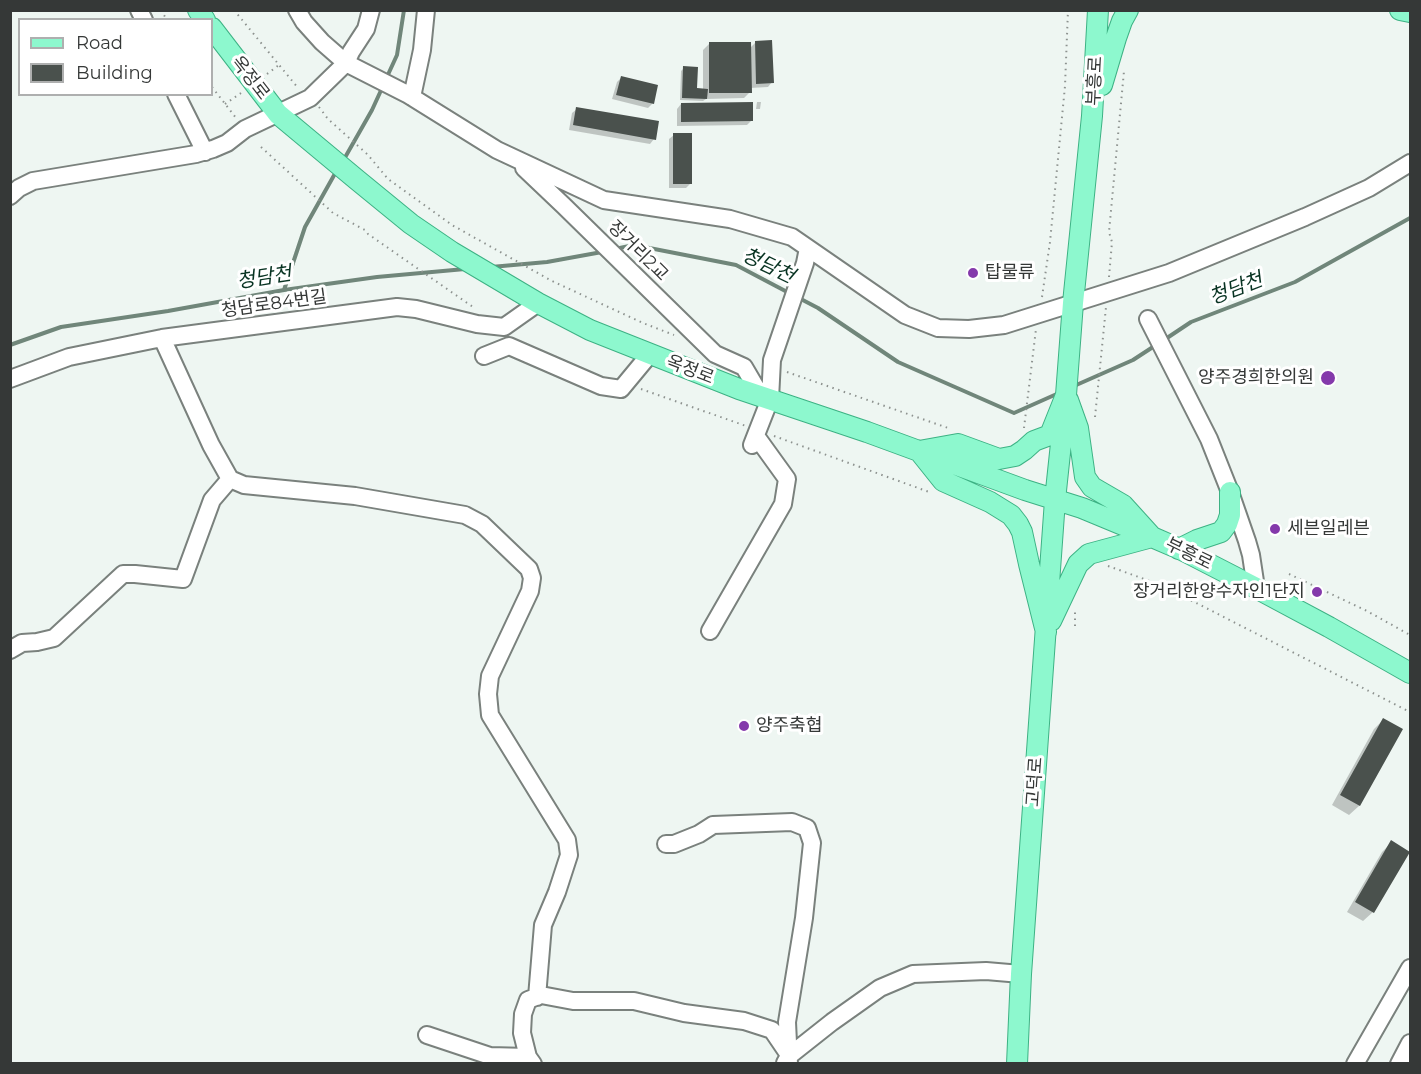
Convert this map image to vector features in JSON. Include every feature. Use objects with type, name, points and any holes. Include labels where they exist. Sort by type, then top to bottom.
[{"type":"main road","name":"부흥로","points":[[1066,395],[1092,116],[1098,10]]},
{"type":"main road","points":[[1092,116],[1116,38],[1128,10]]},
{"type":"main road","points":[[1400,10],[1410,12]]},
{"type":"main road","name":"옥정로","points":[[213,29],[285,119],[356,180],[411,224],[452,252],[531,299],[590,330],[739,389],[1055,500]]},
{"type":"main road","points":[[1046,632],[1022,532],[1018,524],[1011,515],[990,502],[943,481],[919,451],[958,444],[999,459],[1015,456],[1034,441],[1050,435],[1066,395]]},
{"type":"main road","points":[[1055,500],[1066,395]]},
{"type":"main road","points":[[1046,632],[1078,564],[1089,554],[1152,537],[1123,505],[1092,487],[1085,477],[1078,428],[1066,395]]},
{"type":"main road","points":[[1179,549],[1221,532],[1230,515],[1230,492]]},
{"type":"main road","name":"부흥로","points":[[1055,500],[1082,508],[1179,549],[1329,627],[1410,673]]},
{"type":"main road","name":"고덕로","points":[[1017,1064],[1021,974],[1055,500]]},
{"type":"street","points":[[297,10],[304,22],[322,42],[353,66],[409,95],[513,158],[604,200],[730,219],[792,237],[807,255],[905,315],[938,328],[969,329],[1004,325],[1169,273],[1369,188],[1410,163]]},
{"type":"street","points":[[353,66],[351,52],[366,29],[371,10]]},
{"type":"street","points":[[409,95],[422,50],[426,10]]},
{"type":"street","points":[[10,196],[19,188],[33,182],[205,152],[226,143],[245,129],[285,119],[353,66]]},
{"type":"street","points":[[177,96],[205,152]]},
{"type":"street","name":"장거리2교","points":[[513,158],[715,354],[744,367],[766,397]]},
{"type":"street","points":[[710,631],[783,504],[787,479],[754,440],[766,397],[772,360],[807,255]]},
{"type":"street","name":"청담로84번길","points":[[10,379],[69,357],[162,338],[397,307],[416,309],[477,324],[504,327],[531,299]]},
{"type":"street","points":[[1148,319],[1209,439],[1251,555],[1256,588]]},
{"type":"street","points":[[162,338],[211,445],[231,479],[244,485],[355,496],[465,515],[482,524],[529,569],[532,578],[530,591],[490,676],[488,694],[490,715],[567,840],[568,855],[557,892],[543,925],[537,997]]},
{"type":"street","points":[[484,356],[509,346],[601,386],[621,389],[650,354]]},
{"type":"street","points":[[10,650],[22,643],[54,638],[123,574],[183,579],[212,500],[231,479]]},
{"type":"street","points":[[666,844],[674,844],[699,834],[713,825],[792,822],[807,828],[812,843],[804,918],[787,1022],[788,1061]]},
{"type":"street","points":[[1355,1064],[1410,968]]},
{"type":"street","points":[[788,1061],[832,1022],[880,988],[913,974],[986,971],[1021,974]]},
{"type":"street","points":[[427,1035],[490,1056],[531,1060],[522,1033],[523,1014],[528,1000],[541,995],[573,1000],[634,1001],[684,1013],[744,1021],[772,1030],[788,1061]]},
{"type":"street","points":[[1400,1064],[1410,1043]]},
{"type":"path","points":[[234,10],[298,88]]},
{"type":"path","points":[[1023,433],[1034,336],[1050,242],[1065,86],[1068,10]]},
{"type":"path","points":[[1095,417],[1112,242],[1109,232],[1124,64]]},
{"type":"path","points":[[213,88],[236,118]]},
{"type":"path","points":[[318,106],[328,119],[368,155],[388,179],[452,225],[552,281]]},
{"type":"path","points":[[261,147],[333,213],[365,230],[470,305]]},
{"type":"path","points":[[1105,565],[1161,585],[1410,712]]},
{"type":"path","points":[[1289,574],[1367,610],[1410,635]]},
{"type":"building","points":[[772,40],[774,83],[756,84],[755,41]]},
{"type":"building","points":[[709,42],[751,42],[752,93],[709,93]]},
{"type":"building","points":[[683,66],[698,67],[697,88],[708,89],[707,99],[682,98]]},
{"type":"building","points":[[621,76],[658,85],[654,104],[616,95]]},
{"type":"building","points":[[753,102],[753,121],[681,122],[681,103]]},
{"type":"building","points":[[576,107],[659,121],[656,140],[573,125]]},
{"type":"building","points":[[673,133],[692,133],[692,184],[673,184]]},
{"type":"building","points":[[1383,718],[1403,729],[1360,806],[1340,795]]},
{"type":"building","points":[[1391,840],[1410,852],[1374,913],[1355,902]]},
{"type":"waterway","points":[[386,79],[397,55],[404,10]]},
{"type":"waterway","points":[[343,161],[383,86]]},
{"type":"waterway","points":[[284,290],[305,227],[337,170]]},
{"type":"waterway","name":"청담천","points":[[1164,340],[1191,322],[1295,282],[1410,218]]},
{"type":"waterway","name":"청담천","points":[[615,249],[634,245],[736,265],[791,294]]},
{"type":"waterway","name":"청담천","points":[[491,267],[547,262],[602,252]]},
{"type":"waterway","name":"청담천","points":[[10,345],[61,327],[284,290],[377,277],[465,269]]},
{"type":"waterway","name":"청담천","points":[[797,297],[818,308],[898,362],[1014,413],[1059,393]]},
{"type":"waterway","name":"청담천","points":[[1074,386],[1133,360],[1156,345]]},
{"type":"place","name":"탑물류","points":[[973,273]]},
{"type":"place","name":"양주경희한의원","points":[[1328,378]]},
{"type":"place","name":"세븐일레븐","points":[[1275,529]]},
{"type":"place","name":"장거리한양수자인1단지","points":[[1317,592]]},
{"type":"place","name":"양주축협","points":[[744,726]]}]
